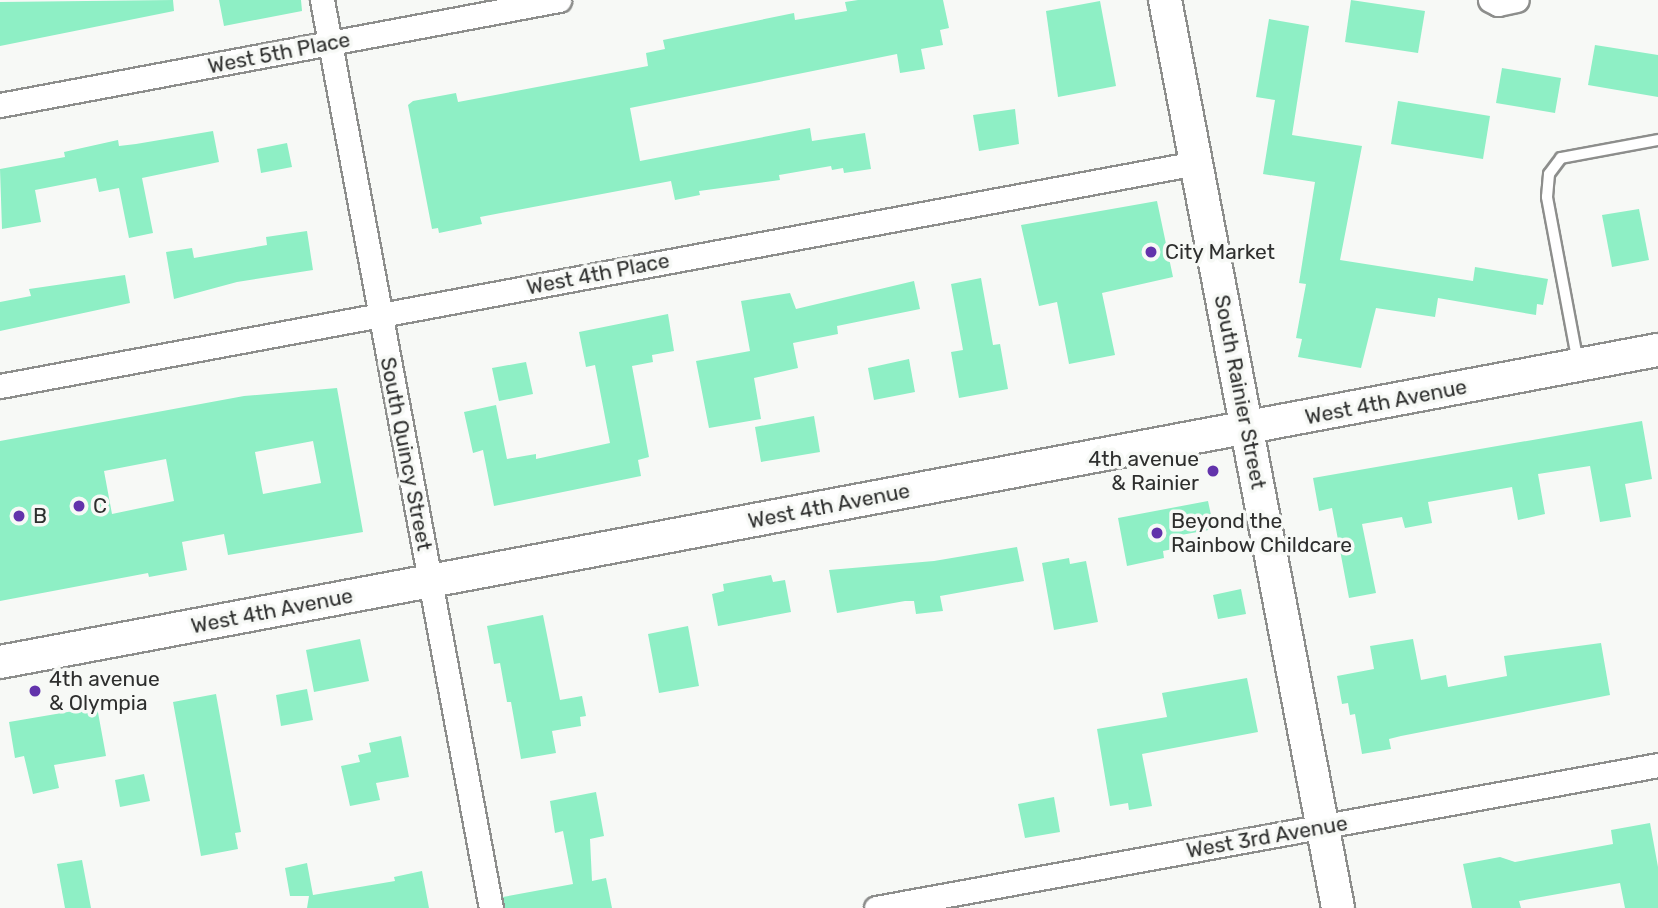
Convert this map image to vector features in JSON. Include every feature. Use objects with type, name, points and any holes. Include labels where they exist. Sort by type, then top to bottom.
[{"type":"street","name":"South Quincy Street","points":[[322,0],[491,908]]},
{"type":"street","name":"West 5th Place","points":[[0,105],[559,0]]},
{"type":"street","name":"South Rainier Street","points":[[1165,0],[1338,908]]},
{"type":"street","points":[[1490,0],[1517,0]]},
{"type":"street","name":"West 4th Place","points":[[0,386],[1196,163]]},
{"type":"street","name":"West 4th Avenue","points":[[0,662],[1658,350]]},
{"type":"street","name":"West 3rd Avenue","points":[[876,908],[1658,765]]},
{"type":"lane","points":[[1579,365],[1547,197],[1549,174],[1561,158],[1658,140]]},
{"type":"building","points":[[173,0],[174,11],[0,46],[0,2]]},
{"type":"building","points":[[219,0],[301,0],[302,11],[224,26]]},
{"type":"building","points":[[943,0],[949,28],[940,30],[943,45],[921,49],[925,69],[900,73],[897,54],[630,108],[640,161],[810,128],[812,141],[865,133],[871,169],[844,173],[843,168],[832,170],[831,166],[779,175],[780,180],[699,191],[700,195],[675,200],[671,181],[480,217],[482,224],[439,233],[438,228],[432,229],[408,105],[413,101],[456,93],[458,102],[648,66],[646,53],[665,49],[663,40],[794,13],[795,20],[847,11],[845,2]]},
{"type":"building","points":[[1351,0],[1425,11],[1418,53],[1345,42]]},
{"type":"building","points":[[1100,1],[1116,86],[1058,97],[1046,11]]},
{"type":"building","points":[[1269,19],[1309,26],[1292,135],[1362,146],[1340,260],[1473,281],[1475,267],[1548,279],[1543,305],[1537,304],[1536,315],[1438,298],[1435,317],[1376,308],[1361,368],[1298,357],[1302,339],[1296,338],[1306,284],[1299,283],[1315,182],[1263,174],[1275,100],[1256,97]]},
{"type":"building","points":[[1595,45],[1658,55],[1658,97],[1588,85]]},
{"type":"building","points":[[1502,68],[1561,78],[1555,113],[1496,103]]},
{"type":"building","points":[[1398,101],[1490,116],[1483,159],[1391,144]]},
{"type":"building","points":[[1015,109],[1019,144],[979,151],[973,115]]},
{"type":"building","points":[[213,131],[219,162],[142,178],[153,233],[129,238],[119,188],[99,192],[96,178],[35,190],[41,222],[2,229],[0,169],[65,157],[64,152],[118,140],[119,146]]},
{"type":"building","points":[[287,143],[292,167],[261,173],[257,149]]},
{"type":"building","points":[[1157,201],[1173,277],[1102,293],[1115,355],[1069,364],[1057,302],[1039,306],[1021,225]]},
{"type":"building","points":[[1639,209],[1649,260],[1612,267],[1602,215]]},
{"type":"building","points":[[307,231],[313,270],[237,282],[174,299],[166,252],[192,248],[194,258],[267,245],[266,237]]},
{"type":"building","points":[[125,275],[130,303],[0,331],[0,302],[31,296],[29,289]]},
{"type":"building","points":[[981,278],[993,345],[1000,344],[1008,389],[959,398],[951,352],[963,350],[951,284]]},
{"type":"building","points":[[914,281],[920,309],[837,326],[838,334],[793,343],[798,368],[754,378],[761,419],[709,428],[696,361],[750,351],[741,301],[790,293],[796,309]]},
{"type":"building","points":[[668,314],[674,351],[652,355],[653,362],[632,366],[649,457],[638,460],[641,476],[494,506],[483,450],[473,453],[464,412],[496,405],[507,459],[536,454],[536,459],[610,443],[595,365],[586,367],[579,332]]},
{"type":"building","points":[[909,359],[915,392],[874,400],[868,368]]},
{"type":"building","points":[[526,362],[533,394],[499,401],[492,368]]},
{"type":"building","points":[[337,388],[363,532],[228,555],[224,534],[182,542],[187,570],[149,577],[148,573],[0,601],[0,441],[244,396]],"holes":[[[313,441],[321,483],[263,494],[255,452]],[[166,459],[174,501],[112,514],[104,471]]]},
{"type":"building","points":[[814,416],[820,452],[761,462],[755,427]]},
{"type":"building","points":[[1642,421],[1652,479],[1625,484],[1631,517],[1600,522],[1590,466],[1538,474],[1545,514],[1518,520],[1512,487],[1428,502],[1432,523],[1405,528],[1402,517],[1362,524],[1376,593],[1349,598],[1332,508],[1319,511],[1313,478]]},
{"type":"building","name":"Beyond the Rainbow Childcare","points":[[1208,501],[1214,529],[1170,537],[1173,549],[1163,551],[1164,558],[1127,566],[1118,518]]},
{"type":"building","points":[[1017,547],[1024,581],[940,596],[943,611],[916,614],[914,601],[905,601],[837,613],[829,570],[934,561]]},
{"type":"building","points":[[1069,558],[1070,564],[1086,561],[1098,622],[1054,630],[1042,563]]},
{"type":"building","points":[[771,575],[773,582],[785,580],[791,612],[718,626],[712,594],[724,591],[723,584]]},
{"type":"building","points":[[1241,589],[1246,614],[1218,619],[1213,595]]},
{"type":"building","points":[[543,615],[560,700],[582,696],[586,716],[580,717],[581,726],[552,731],[556,753],[521,759],[511,702],[507,702],[500,663],[494,664],[487,626]]},
{"type":"building","points":[[688,626],[699,686],[659,693],[648,634]]},
{"type":"building","points":[[360,639],[369,681],[314,692],[306,650]]},
{"type":"building","points":[[1413,639],[1421,680],[1446,675],[1448,687],[1507,676],[1504,656],[1601,643],[1610,695],[1401,736],[1389,739],[1391,749],[1362,754],[1355,714],[1350,715],[1348,703],[1342,704],[1337,676],[1374,669],[1370,646]]},
{"type":"building","points":[[1247,678],[1258,732],[1142,754],[1152,806],[1129,810],[1128,803],[1110,806],[1097,729],[1167,717],[1162,693]]},
{"type":"building","points":[[307,689],[313,720],[281,726],[276,695]]},
{"type":"building","points":[[216,694],[241,832],[235,833],[238,849],[201,856],[173,702]]},
{"type":"building","points":[[97,707],[106,756],[54,765],[59,788],[33,794],[24,756],[15,758],[9,722]]},
{"type":"building","points":[[401,736],[409,777],[376,783],[380,800],[350,806],[341,766],[360,762],[358,755],[371,752],[369,743]]},
{"type":"building","points":[[144,774],[150,801],[120,807],[115,780]]},
{"type":"building","points":[[596,792],[604,836],[590,839],[592,881],[606,878],[612,908],[505,908],[503,897],[573,884],[563,831],[555,833],[550,801]]},
{"type":"building","points":[[1054,797],[1060,832],[1025,838],[1018,804]]},
{"type":"building","points":[[1650,823],[1658,867],[1658,908],[1625,908],[1620,883],[1519,901],[1521,908],[1472,908],[1463,864],[1500,857],[1515,862],[1613,844],[1611,830]]},
{"type":"building","points":[[82,860],[91,908],[65,908],[57,864]]},
{"type":"building","points":[[307,863],[313,895],[395,881],[394,877],[422,871],[429,908],[307,908],[309,896],[290,896],[285,868]]},
{"type":"place","name":"City Market","points":[[1151,252]]},
{"type":"place","name":"4th avenue & Rainier","points":[[1213,471]]},
{"type":"place","name":"C","points":[[79,506]]},
{"type":"place","name":"B","points":[[19,516]]},
{"type":"place","name":"Beyond the Rainbow Childcare","points":[[1157,533]]},
{"type":"place","name":"4th avenue & Olympia","points":[[35,691]]}]
